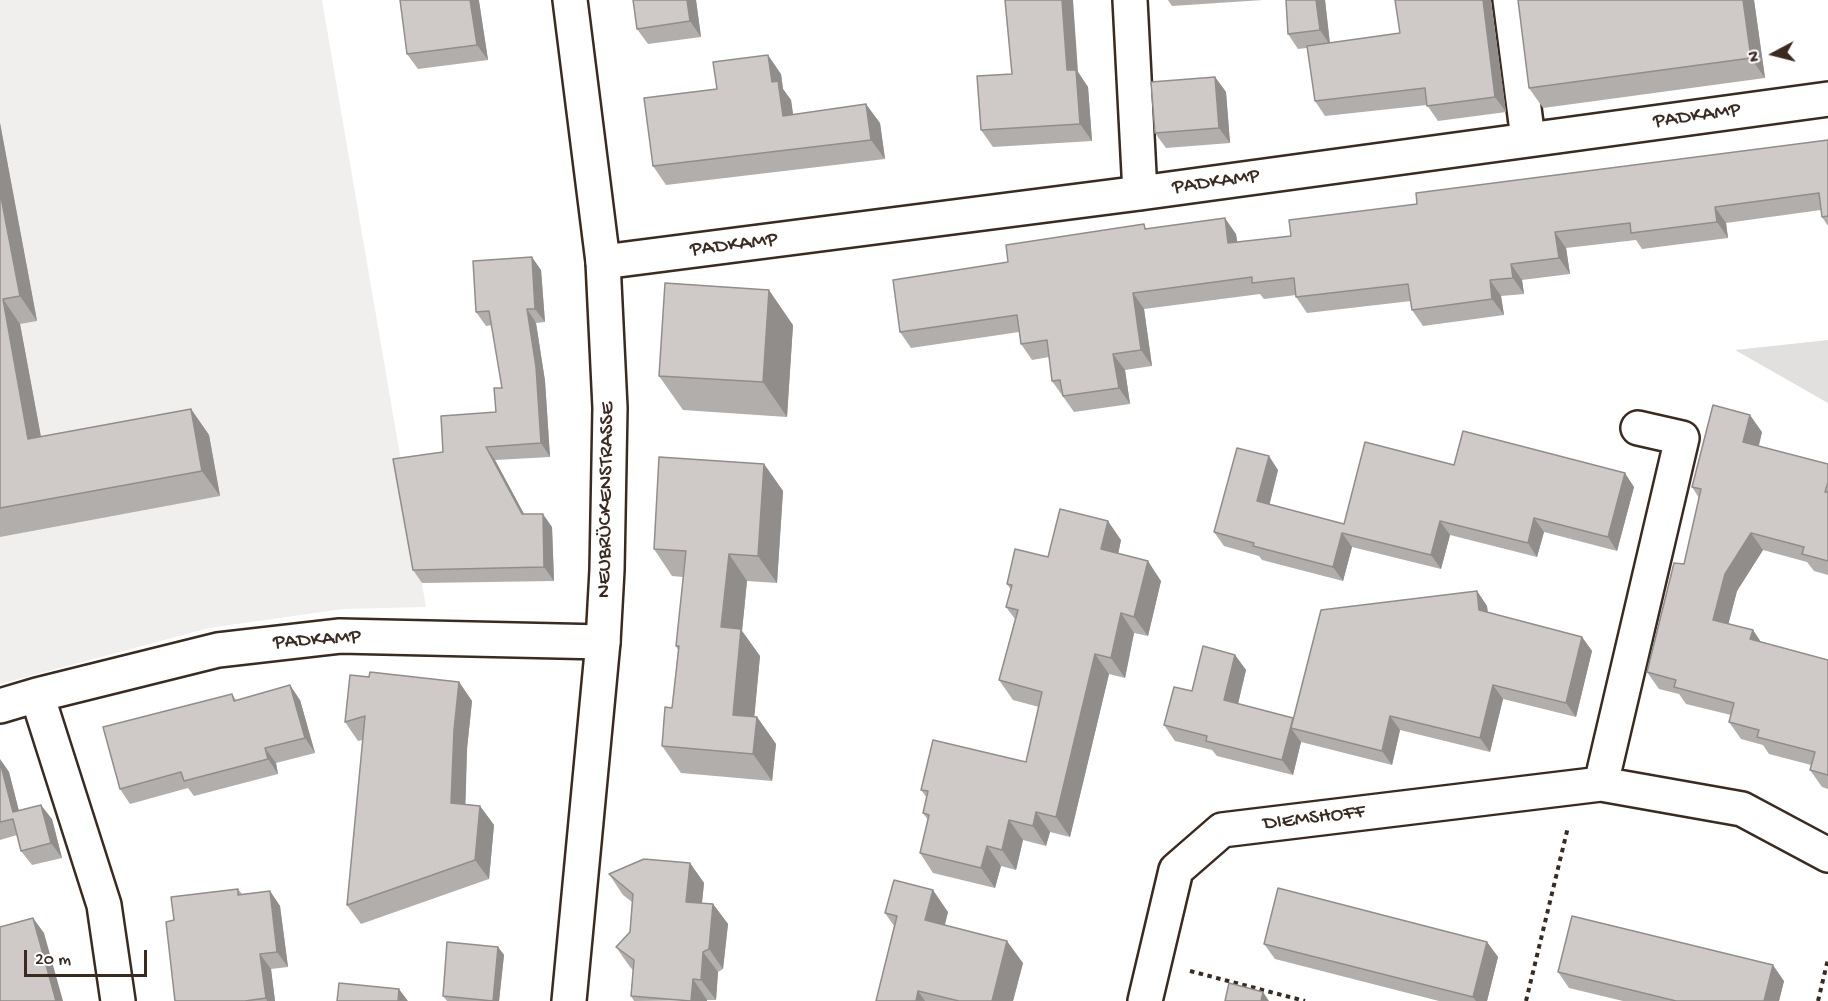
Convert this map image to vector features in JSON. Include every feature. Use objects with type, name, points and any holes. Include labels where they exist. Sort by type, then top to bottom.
[{"type":"street","name":"NEUBRÜCKENSTRASSE","points":[[569,1001],[608,570],[610,408],[603,262],[570,0]]},
{"type":"street","points":[[1130,0],[1140,193]]},
{"type":"street","points":[[1510,0],[1527,139]]},
{"type":"street","name":"PADKAMP","points":[[603,262],[1140,193],[1828,99]]},
{"type":"street","points":[[1589,786],[1682,438],[1638,428]]},
{"type":"street","name":"PADKAMP","points":[[0,706],[218,650],[340,636],[603,642]]},
{"type":"street","points":[[37,695],[104,905],[118,1001]]},
{"type":"street","name":"DIEMSHOFF","points":[[1145,1001],[1176,870],[1222,830],[1589,786],[1742,809],[1828,855]]},
{"type":"path","points":[[1526,1001],[1589,786]]},
{"type":"path","points":[[1818,1001],[1828,959]]},
{"type":"path","points":[[1154,962],[1305,1001]]},
{"type":"shaded area","points":[[0,0],[322,0],[426,607],[343,609],[209,628],[0,684]]},
{"type":"shaded area","points":[[1828,340],[1828,403],[1735,350]]},
{"type":"building","points":[[400,0],[470,0],[477,45],[407,54]]},
{"type":"building","points":[[633,0],[687,0],[690,21],[637,29]]},
{"type":"building","points":[[1005,0],[1062,0],[1067,70],[1076,70],[1080,124],[981,130],[977,76],[1012,74]]},
{"type":"building","points":[[1286,0],[1316,0],[1320,30],[1288,34]]},
{"type":"building","points":[[1395,0],[1483,0],[1495,97],[1427,106],[1425,88],[1315,101],[1307,46],[1400,33]]},
{"type":"building","points":[[1518,0],[1743,0],[1751,58],[1529,88]]},
{"type":"building","points":[[768,55],[772,82],[778,81],[783,116],[866,104],[871,140],[653,166],[644,98],[717,89],[713,62]]},
{"type":"building","points":[[1215,77],[1219,128],[1155,133],[1151,82]]},
{"type":"building","points":[[1828,140],[1828,216],[1822,217],[1819,193],[1715,207],[1717,222],[1631,233],[1630,223],[1555,232],[1559,258],[1511,264],[1513,278],[1490,280],[1492,299],[1412,310],[1408,284],[1296,297],[1294,278],[1252,283],[1252,277],[1133,293],[1141,350],[1113,354],[1119,388],[1063,396],[1060,380],[1052,381],[1047,340],[1021,344],[1017,315],[900,332],[893,280],[1008,262],[1006,245],[1144,224],[1145,229],[1225,218],[1228,243],[1291,236],[1289,220],[1417,204],[1416,193]]},
{"type":"building","points":[[0,192],[20,296],[3,299],[28,439],[191,409],[202,471],[0,508]]},
{"type":"building","points":[[532,257],[535,309],[527,309],[536,367],[541,443],[486,447],[522,514],[543,514],[544,567],[413,570],[393,459],[443,452],[441,416],[496,412],[494,388],[502,388],[489,311],[476,312],[473,261]]},
{"type":"building","points":[[665,283],[769,290],[763,382],[659,376]]},
{"type":"building","points":[[1713,405],[1750,415],[1743,442],[1828,464],[1828,482],[1825,492],[1828,492],[1828,561],[1802,554],[1804,547],[1751,533],[1725,574],[1713,620],[1753,630],[1750,639],[1828,660],[1828,775],[1810,770],[1815,752],[1757,737],[1759,730],[1729,722],[1734,703],[1674,687],[1676,680],[1647,672],[1674,563],[1684,564],[1701,489],[1692,487]]},
{"type":"building","points":[[1463,431],[1625,473],[1608,537],[1534,518],[1528,543],[1440,521],[1431,555],[1342,533],[1333,567],[1253,546],[1254,543],[1214,532],[1237,448],[1269,456],[1257,501],[1344,524],[1365,442],[1454,465]]},
{"type":"building","points":[[659,457],[764,464],[758,556],[729,554],[721,627],[741,629],[733,715],[757,717],[753,754],[662,746],[665,707],[672,708],[686,551],[654,549]]},
{"type":"building","points":[[1060,509],[1108,521],[1101,549],[1148,561],[1134,617],[1121,613],[1111,658],[1095,654],[1056,817],[1036,812],[1033,826],[1009,820],[1002,850],[987,846],[981,868],[920,853],[929,815],[923,813],[928,791],[921,790],[933,740],[1026,762],[1042,692],[999,680],[1018,610],[1006,607],[1012,585],[1007,584],[1015,549],[1048,557]]},
{"type":"building","points":[[1477,591],[1479,610],[1582,637],[1566,703],[1493,685],[1480,738],[1390,716],[1382,751],[1291,728],[1321,610]]},
{"type":"building","points":[[1203,646],[1235,655],[1224,700],[1293,718],[1282,760],[1206,741],[1207,736],[1164,725],[1174,687],[1192,691]]},
{"type":"building","points":[[370,672],[459,682],[454,730],[451,803],[480,806],[475,860],[347,905],[365,716],[345,722],[350,675],[369,677]]},
{"type":"building","points":[[290,685],[305,738],[265,748],[268,759],[184,781],[181,772],[120,789],[103,727],[232,694],[234,701]]},
{"type":"building","points":[[0,762],[13,812],[41,805],[51,843],[21,851],[13,819],[0,822]]},
{"type":"building","points":[[644,859],[690,863],[686,902],[713,904],[709,949],[703,952],[701,980],[693,979],[691,1001],[631,996],[634,960],[616,947],[630,932],[633,894],[609,874]]},
{"type":"building","points":[[894,880],[933,890],[925,920],[1007,941],[992,1001],[959,1001],[918,991],[916,1001],[876,1001],[897,916],[885,913]]},
{"type":"building","points":[[1278,888],[1487,942],[1473,997],[1264,944]]},
{"type":"building","points":[[238,889],[238,895],[270,891],[277,952],[260,954],[266,998],[245,1001],[175,1001],[166,922],[174,920],[171,897]]},
{"type":"building","points":[[1572,916],[1773,965],[1764,1001],[1676,1001],[1558,972]]},
{"type":"building","points":[[33,918],[56,1001],[0,1001],[0,927]]},
{"type":"building","points":[[447,942],[498,947],[493,1001],[443,996]]},
{"type":"building","points":[[339,983],[399,989],[398,1001],[337,1001]]},
{"type":"building","points":[[1229,983],[1263,992],[1261,1001],[1225,1001]]}]
